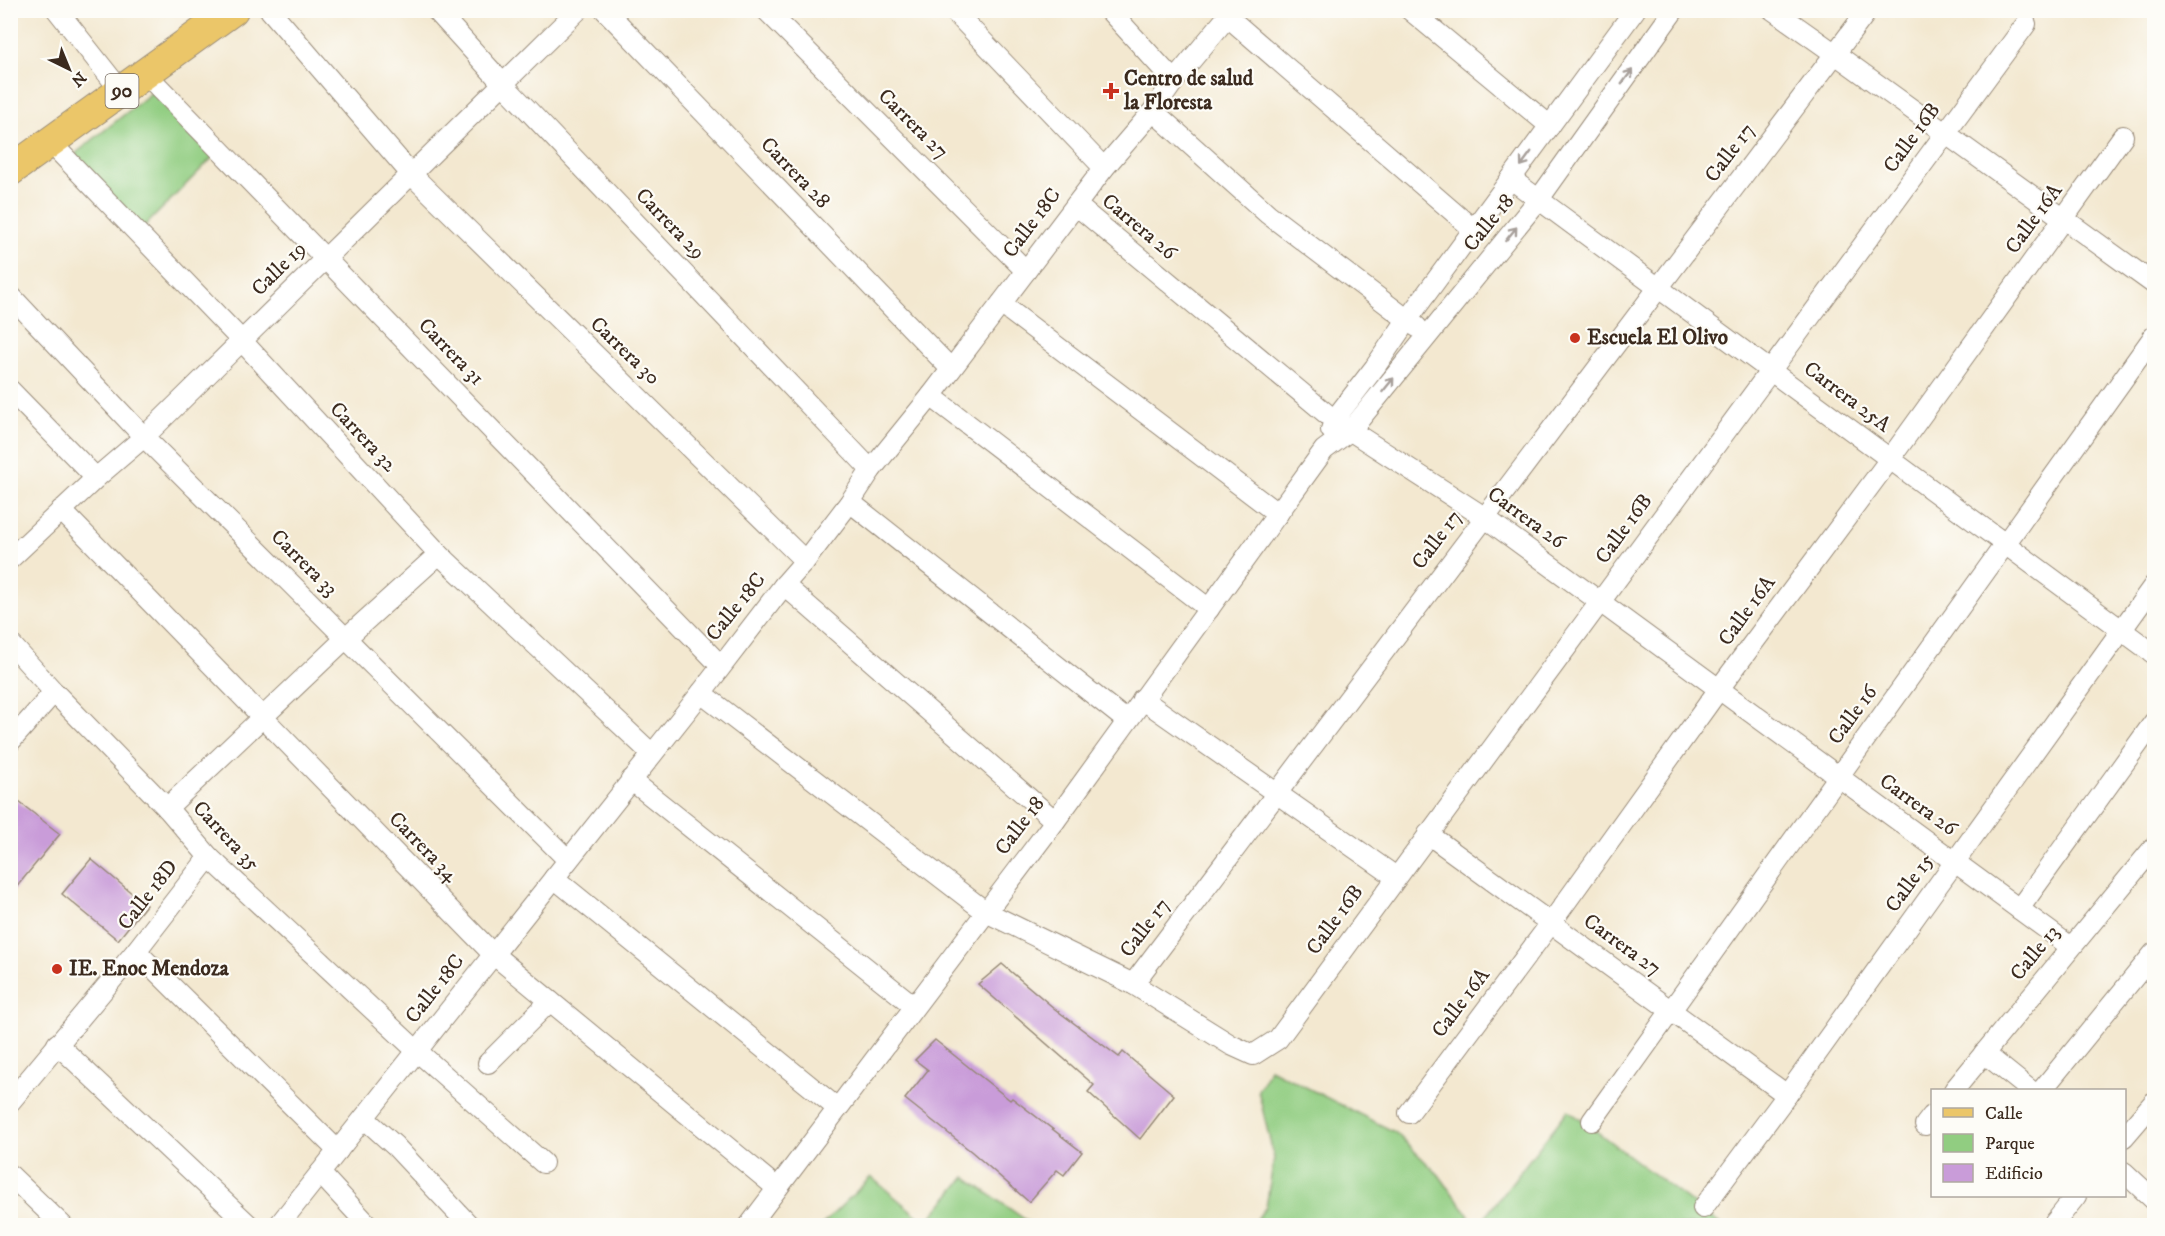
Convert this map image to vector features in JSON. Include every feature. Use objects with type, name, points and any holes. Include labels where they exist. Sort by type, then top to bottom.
[{"type":"main road","name":"90","points":[[10,171],[233,10]]},
{"type":"street","points":[[57,10],[121,91]]},
{"type":"street","name":"Carrera 30","points":[[270,10],[411,174],[805,561]]},
{"type":"street","name":"Carrera 29","points":[[436,10],[504,86],[871,470]]},
{"type":"street","name":"Calle 19","points":[[10,558],[144,437],[411,174],[504,86],[578,10]]},
{"type":"street","name":"Carrera 28","points":[[605,10],[951,369]]},
{"type":"street","name":"Carrera 27","points":[[766,10],[1026,271]]},
{"type":"street","points":[[952,10],[1104,168]]},
{"type":"street","points":[[1109,10],[1174,81]]},
{"type":"street","points":[[1410,10],[1550,126]]},
{"type":"street","name":"Calle 18","points":[[1324,450],[1351,430],[1539,199],[1674,10]]},
{"type":"street","points":[[1773,10],[2154,284]]},
{"type":"street","name":"Calle 17","points":[[1132,984],[1659,288],[1834,52],[1868,10]]},
{"type":"street","name":"Calle 18","points":[[749,1226],[1054,821],[1209,609],[1324,450],[1334,420],[1634,11]]},
{"type":"street","name":"Calle 18C","points":[[278,1226],[701,693],[720,665],[805,561],[871,470],[931,396],[1104,168],[1231,14],[1473,229]]},
{"type":"street","name":"Calle 16B","points":[[1132,984],[1231,1045],[1253,1055],[1278,1039],[2026,24]]},
{"type":"street","name":"Carrera 31","points":[[146,74],[720,665]]},
{"type":"street","points":[[1153,111],[1268,214],[1428,336]]},
{"type":"street","name":"Calle 16A","points":[[1409,1113],[1551,923],[2123,136]]},
{"type":"street","name":"Carrera 32","points":[[50,142],[241,340],[439,554],[652,754]]},
{"type":"street","name":"Carrera 25A","points":[[1511,179],[2154,654]]},
{"type":"street","name":"Carrera 26","points":[[1076,205],[1334,420],[1484,517],[2071,947]]},
{"type":"street","name":"Carrera 33","points":[[10,295],[144,437],[568,860]]},
{"type":"street","points":[[1001,304],[1278,514]]},
{"type":"street","name":"Calle 16","points":[[1592,1122],[2154,336]]},
{"type":"street","points":[[10,390],[96,478]]},
{"type":"street","points":[[931,396],[1209,609]]},
{"type":"street","points":[[850,502],[1127,721]]},
{"type":"street","name":"Carrera 34","points":[[62,510],[493,954],[777,1188]]},
{"type":"street","points":[[167,808],[345,639],[439,554]]},
{"type":"street","points":[[784,585],[1054,821]]},
{"type":"street","name":"Calle 15","points":[[1703,1208],[2154,585]]},
{"type":"street","name":"Carrera 35","points":[[10,643],[54,692],[167,808],[209,857],[417,1051],[543,1163]]},
{"type":"street","points":[[10,742],[54,692]]},
{"type":"street","points":[[701,693],[986,912],[1132,984]]},
{"type":"street","points":[[1142,699],[1396,877]]},
{"type":"street","points":[[2019,909],[2152,732]]},
{"type":"street","points":[[631,780],[914,1006]]},
{"type":"street","name":"Carrera 27","points":[[1428,834],[1787,1095]]},
{"type":"street","name":"Calle 13","points":[[1954,1089],[2154,848]]},
{"type":"street","name":"Calle 18D","points":[[10,1102],[136,951],[209,857]]},
{"type":"street","points":[[554,878],[837,1108]]},
{"type":"street","points":[[136,951],[338,1151]]},
{"type":"street","points":[[2043,1089],[2154,953]]},
{"type":"street","points":[[489,1063],[550,1001]]},
{"type":"street","points":[[57,1044],[250,1226]]},
{"type":"street","points":[[1984,1053],[2029,1089]]},
{"type":"street","points":[[2126,1135],[2154,1102]]},
{"type":"street","points":[[364,1118],[395,1146],[470,1226]]},
{"type":"street","points":[[320,1173],[369,1226]]},
{"type":"street","points":[[2126,1174],[2154,1200]]},
{"type":"street","points":[[10,1175],[63,1226]]},
{"type":"street","points":[[2052,1226],[2075,1197]]},
{"type":"green space","points":[[155,90],[216,154],[140,231],[76,167],[76,153]]},
{"type":"green space","points":[[1270,1069],[1395,1132],[1439,1175],[1469,1216],[1461,1226],[1252,1225],[1266,1207],[1274,1158],[1258,1090]]},
{"type":"green space","points":[[1568,1110],[1721,1225],[1478,1226]]},
{"type":"green space","points":[[871,1177],[926,1223],[965,1177],[1030,1223],[1038,1225],[822,1225]]},
{"type":"building","points":[[10,795],[60,834],[10,895]]},
{"type":"building","points":[[91,859],[146,905],[118,940],[62,894]]},
{"type":"building","points":[[1002,964],[1055,1009],[1119,1057],[1123,1052],[1174,1095],[1140,1139],[1088,1092],[1094,1085],[978,984]]},
{"type":"building","points":[[935,1040],[1010,1100],[1012,1098],[1082,1152],[1064,1175],[1057,1170],[1029,1202],[972,1152],[905,1099],[928,1070],[915,1060]]},
{"type":"place","name":"Centro de salud la Floresta","points":[[1111,91]]},
{"type":"place","name":"Escuela El Olivo","points":[[1575,338]]},
{"type":"place","name":"IE. Enoc Mendoza","points":[[57,969]]}]
